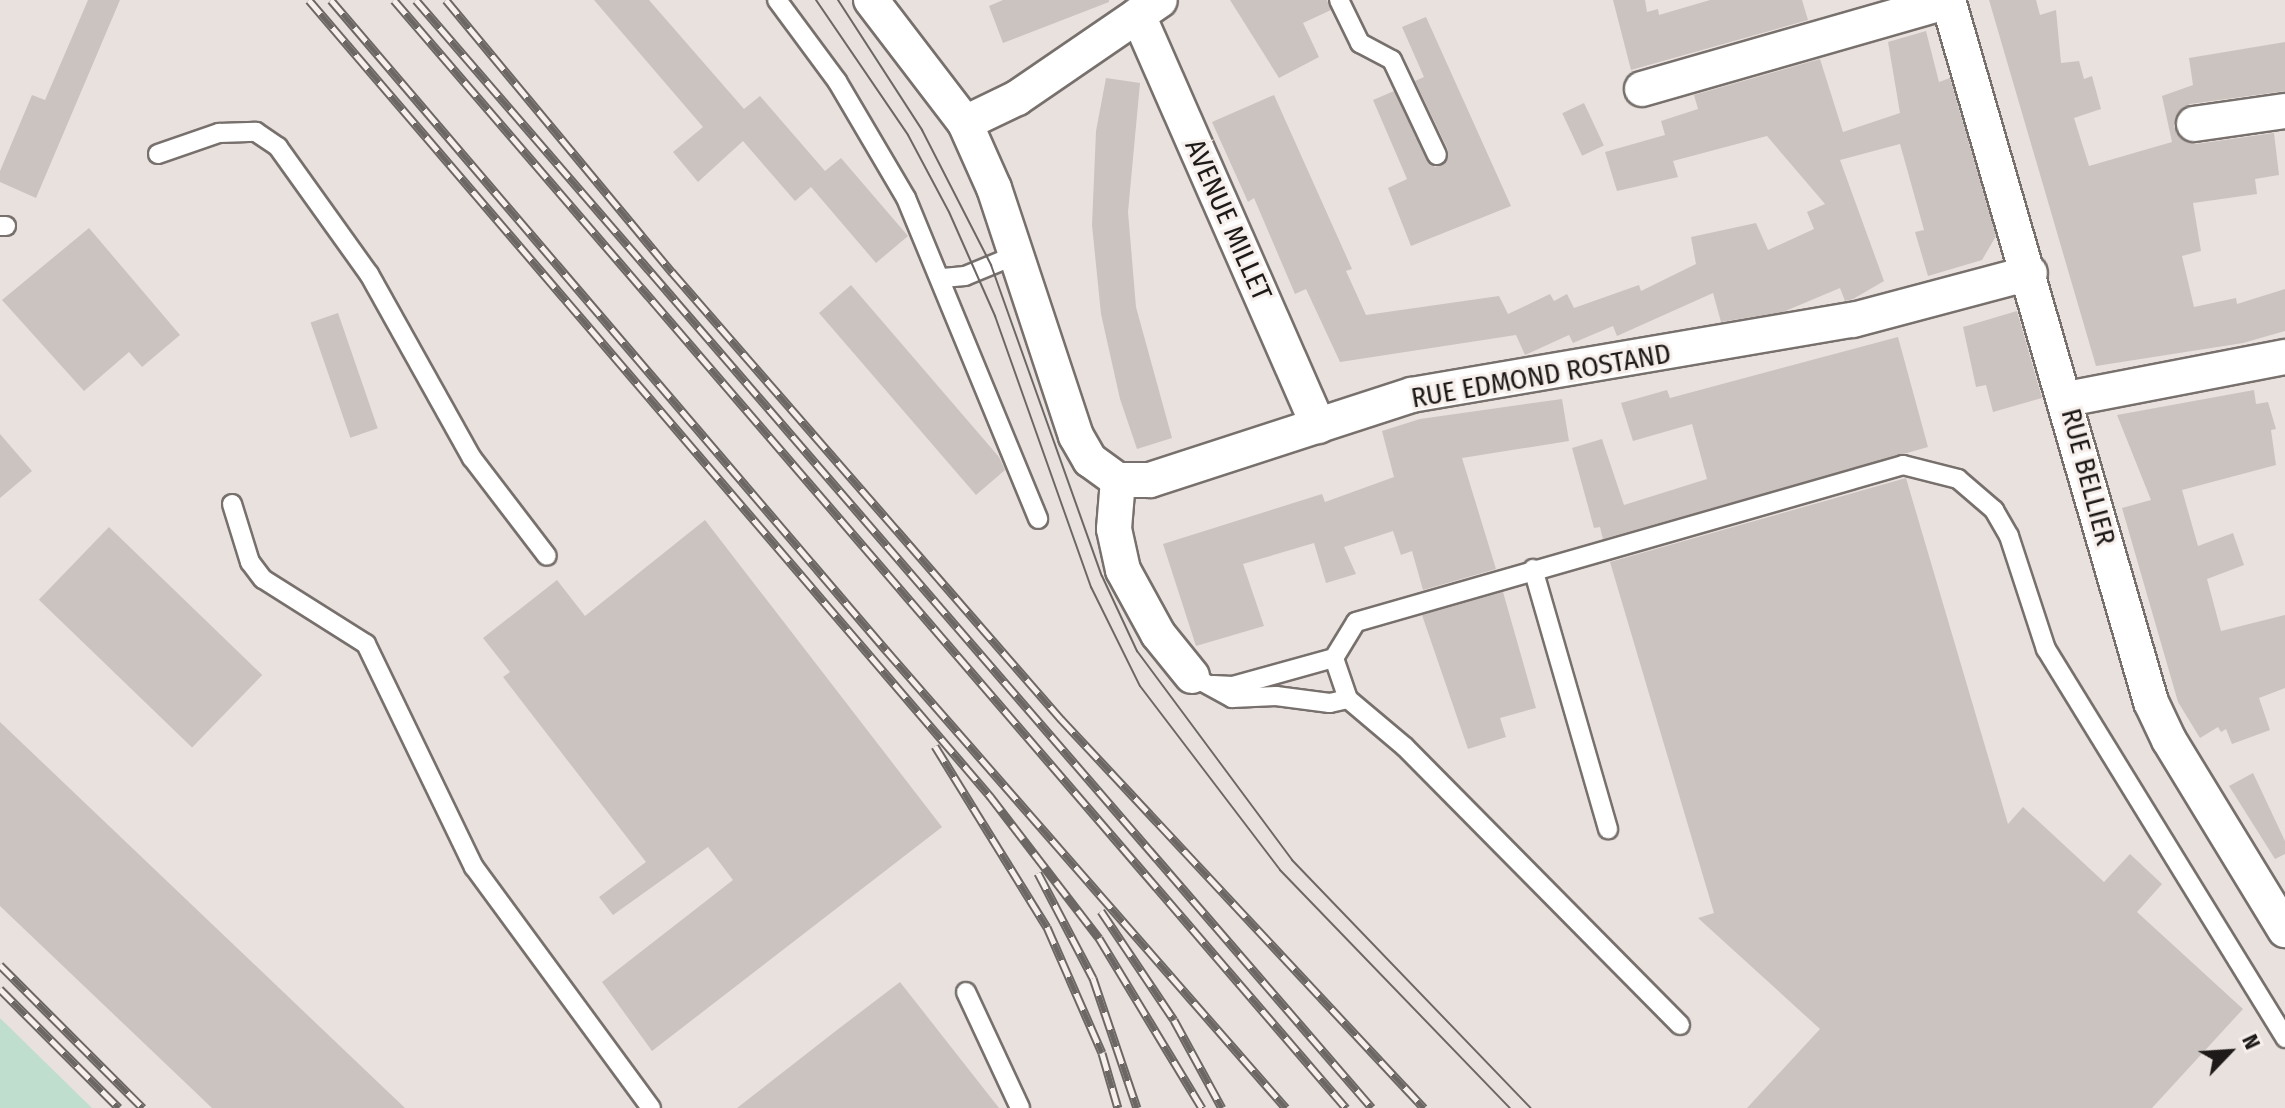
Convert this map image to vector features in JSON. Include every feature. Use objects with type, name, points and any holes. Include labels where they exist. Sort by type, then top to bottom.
[{"type":"street","points":[[871,0],[965,123],[1016,255],[1076,436],[1095,466],[1118,480],[1114,529],[1123,570],[1158,634],[1192,676]]},
{"type":"street","points":[[1642,89],[1948,1]]},
{"type":"street","name":"RUE BELLIER","points":[[1948,1],[2067,399],[2151,702],[2169,740],[2285,930]]},
{"type":"street","points":[[965,123],[1017,98],[1149,7]]},
{"type":"street","name":"AVENUE MILLET","points":[[1149,7],[1318,426]]},
{"type":"street","points":[[2194,124],[2285,111]]},
{"type":"street","name":"RUE EDMOND ROSTAND","points":[[1118,480],[1150,480],[1412,395],[1853,320],[2030,273]]},
{"type":"street","points":[[2067,399],[2285,357]]},
{"type":"lane","points":[[777,0],[860,120],[906,198],[943,278],[1038,519]]},
{"type":"lane","points":[[1339,0],[1360,43],[1392,60],[1437,155]]},
{"type":"lane","points":[[158,154],[219,133],[256,132],[278,147],[369,274],[472,458],[547,556]]},
{"type":"lane","points":[[943,278],[965,276],[1016,255]]},
{"type":"lane","points":[[1192,676],[1233,686],[1334,658],[1356,622],[1890,466],[1930,469],[1958,479],[2002,522],[2046,649],[2285,1038]]},
{"type":"lane","points":[[232,504],[250,562],[263,579],[366,644],[474,867],[651,1108]]},
{"type":"lane","points":[[1533,569],[1608,829]]},
{"type":"lane","points":[[1334,658],[1348,699],[1405,747],[1680,1025]]},
{"type":"lane","points":[[1192,676],[1232,698],[1276,696],[1330,703],[1348,699]]},
{"type":"lane","points":[[966,992],[1020,1108]]},
{"type":"green space","points":[[0,1018],[92,1108],[0,1108]]},
{"type":"building","points":[[88,0],[120,0],[36,198],[0,182],[0,171],[32,95],[45,100]]},
{"type":"building","points":[[594,0],[649,0],[744,109],[760,96],[825,171],[841,158],[908,236],[876,263],[811,187],[795,201],[743,141],[698,182],[673,152],[703,127]]},
{"type":"building","points":[[1003,0],[1109,2],[1003,43],[989,6]]},
{"type":"building","points":[[1230,0],[1327,0],[1331,10],[1303,23],[1319,57],[1279,78]]},
{"type":"building","points":[[1613,0],[1645,0],[1647,12],[1658,9],[1659,15],[1710,0],[1802,0],[1808,20],[1631,70]]},
{"type":"building","points":[[1989,0],[2036,0],[2040,15],[2056,10],[2061,63],[2079,61],[2084,79],[2092,76],[2101,109],[2074,118],[2089,166],[2172,142],[2162,96],[2193,85],[2189,58],[2285,42],[2285,91],[2190,104],[2181,109],[2174,126],[2179,137],[2196,144],[2274,133],[2279,175],[2255,179],[2257,194],[2193,203],[2201,251],[2182,256],[2194,307],[2236,298],[2237,304],[2285,289],[2285,331],[2243,343],[2096,366]]},
{"type":"building","points":[[1426,17],[1511,206],[1411,246],[1388,188],[1407,179],[1373,100],[1394,91],[1427,161],[1435,167],[1446,162],[1448,150],[1415,81],[1424,77],[1402,27]]},
{"type":"building","points":[[1926,31],[1939,82],[1950,78],[1996,236],[1982,260],[1928,276],[1915,232],[1924,230],[1900,144],[1840,160],[1884,281],[1853,299],[1845,301],[1840,288],[1783,312],[1721,322],[1713,293],[1617,336],[1613,326],[1573,343],[1569,335],[1525,355],[1516,335],[1340,362],[1306,289],[1295,294],[1254,198],[1248,202],[1212,122],[1274,95],[1352,269],[1346,271],[1366,315],[1499,296],[1508,314],[1550,294],[1554,301],[1567,294],[1574,308],[1639,285],[1641,291],[1696,264],[1691,237],[1756,223],[1768,250],[1814,229],[1807,212],[1825,204],[1767,136],[1673,161],[1678,177],[1617,191],[1605,152],[1665,135],[1661,121],[1698,109],[1694,95],[1820,59],[1843,132],[1900,113],[1888,42]]},
{"type":"building","points":[[1106,78],[1140,83],[1128,212],[1136,307],[1172,438],[1137,449],[1120,399],[1101,314],[1092,225],[1096,131]]},
{"type":"building","points":[[1584,103],[1604,146],[1582,156],[1562,113]]},
{"type":"building","points":[[89,228],[180,335],[142,367],[129,352],[84,391],[2,300]]},
{"type":"building","points":[[851,285],[999,457],[1005,470],[976,495],[819,313]]},
{"type":"building","points":[[2017,311],[2042,398],[1993,412],[1986,385],[1976,387],[1963,327]]},
{"type":"building","points":[[338,313],[378,428],[350,438],[311,322]]},
{"type":"building","points":[[1898,337],[1928,447],[1603,539],[1600,527],[1594,528],[1572,448],[1602,439],[1624,505],[1707,479],[1692,424],[1633,441],[1621,403],[1667,390],[1670,398]]},
{"type":"building","points":[[2254,390],[2256,404],[2268,402],[2276,429],[2271,430],[2276,465],[2182,490],[2198,546],[2233,533],[2244,565],[2207,579],[2221,631],[2285,615],[2285,688],[2259,698],[2270,730],[2232,744],[2226,729],[2221,732],[2218,727],[2200,738],[2178,702],[2122,508],[2151,500],[2117,415]]},
{"type":"building","points":[[1562,399],[1569,441],[1462,458],[1496,569],[1423,590],[1412,551],[1401,555],[1393,531],[1344,547],[1356,574],[1326,583],[1314,543],[1243,564],[1264,626],[1196,646],[1163,544],[1322,494],[1325,502],[1394,477],[1382,431],[1420,419]]},
{"type":"building","points":[[0,434],[32,471],[0,498]]},
{"type":"building","points":[[1906,478],[2008,824],[2023,807],[2104,882],[2130,854],[2162,884],[2137,912],[2243,1009],[2152,1108],[1747,1108],[1820,1029],[1698,918],[1714,913],[1610,562]]},
{"type":"building","points":[[705,520],[942,827],[652,1051],[602,982],[733,880],[708,847],[613,915],[599,897],[646,862],[503,677],[510,672],[483,638],[557,580],[585,616]]},
{"type":"building","points":[[109,527],[262,675],[192,748],[39,600]]},
{"type":"building","points":[[1503,592],[1536,708],[1500,718],[1506,737],[1468,749],[1422,615]]},
{"type":"building","points":[[0,722],[405,1108],[212,1108],[0,906]]},
{"type":"building","points":[[2253,773],[2285,841],[2285,854],[2275,859],[2229,786]]},
{"type":"building","points":[[900,982],[999,1108],[737,1108],[837,1030]]},
{"type":"tram line","points":[[816,0],[908,135],[949,212],[995,316],[1091,587],[1140,686],[1280,870],[1510,1108]]},
{"type":"tram line","points":[[838,0],[922,130],[991,265],[1102,576],[1137,651],[1292,860],[1531,1108]]},
{"type":"railway","points":[[309,0],[990,796],[1099,938],[1202,1108]]},
{"type":"railway","points":[[331,0],[886,650],[1286,1108]]},
{"type":"railway","points":[[394,0],[1346,1108]]},
{"type":"railway","points":[[416,0],[1372,1108]]},
{"type":"railway","points":[[446,0],[672,272],[1061,719],[1424,1108]]},
{"type":"railway","points":[[935,746],[1047,927],[1102,1053],[1118,1108]]},
{"type":"railway","points":[[1038,873],[1093,978],[1137,1108]]},
{"type":"railway","points":[[1101,911],[1174,1020],[1222,1108]]},
{"type":"railway","points":[[0,965],[143,1108]]},
{"type":"railway","points":[[0,989],[119,1108]]}]
